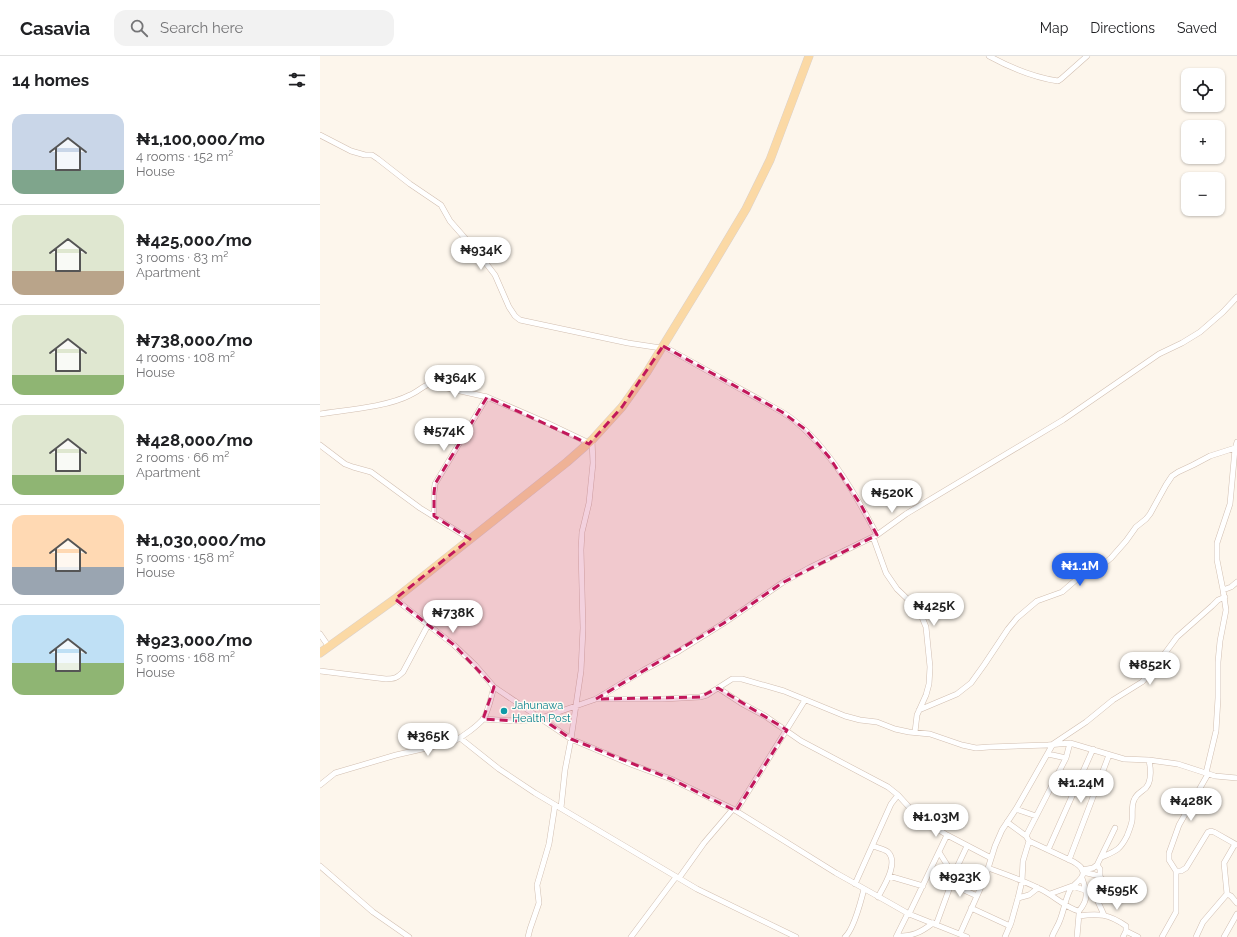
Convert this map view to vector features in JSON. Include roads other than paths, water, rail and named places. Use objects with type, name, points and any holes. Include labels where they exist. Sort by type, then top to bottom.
[{"type":"main road","points":[[320,653],[395,599],[567,462],[590,442],[622,407],[647,372],[753,195],[770,160],[809,56]]},
{"type":"street","points":[[989,56],[1008,67],[1025,74],[1058,81],[1087,56]]},
{"type":"street","points":[[320,135],[351,151],[365,155],[372,155],[441,205],[450,221],[495,275],[510,307],[515,316],[520,320],[628,343],[662,347],[782,412],[792,418],[804,429],[829,457],[862,505],[875,536],[886,573],[897,589],[919,610],[926,627],[930,667],[929,684],[915,722],[915,732]]},
{"type":"street","points":[[483,718],[516,721],[541,718],[596,699],[718,627],[782,583],[809,568],[875,536],[906,514],[1063,420],[1160,354],[1200,332],[1223,312],[1237,297]]},
{"type":"street","points":[[320,414],[377,405],[396,400],[410,395],[428,384],[486,397],[590,442],[593,463],[589,503],[582,532],[581,550],[583,628],[581,671],[572,739],[565,770],[561,808]]},
{"type":"street","points":[[434,516],[435,484],[486,397]]},
{"type":"street","points":[[1162,937],[1176,912],[1176,871],[1169,860],[1169,853],[1175,834],[1207,774],[1216,731],[1218,717],[1218,662],[1220,641],[1226,614],[1224,590],[1217,560],[1217,543],[1230,504],[1235,448],[1237,442]]},
{"type":"street","points":[[320,445],[345,464],[371,472],[420,508],[470,539]]},
{"type":"street","points":[[919,710],[957,694],[971,683],[1008,628],[1037,601],[1062,592],[1085,572],[1105,563],[1126,541],[1136,527],[1150,514],[1172,476],[1210,456],[1235,448]]},
{"type":"street","points":[[1224,590],[1237,582]]},
{"type":"street","points":[[956,935],[972,908],[1002,830],[1016,809],[1053,744],[1086,722],[1113,700],[1142,682],[1177,637],[1218,600],[1224,598]]},
{"type":"street","points":[[395,599],[454,645],[475,665],[494,687],[572,739],[633,765],[671,779],[735,810],[836,873],[878,897],[956,935],[966,937]]},
{"type":"street","points":[[320,671],[343,675],[386,679],[394,678],[403,672],[428,625]]},
{"type":"street","points":[[320,634],[329,647]]},
{"type":"street","points":[[596,699],[663,699],[700,697],[732,679],[742,679],[784,691],[845,716],[877,722],[895,729],[909,732],[930,734],[962,745],[976,748],[989,746],[1070,743],[1124,759],[1150,760],[1178,764],[1214,776],[1237,778]]},
{"type":"street","points":[[320,785],[335,773],[396,755],[453,742],[468,733],[483,718],[489,705],[494,687]]},
{"type":"street","points":[[718,688],[765,716],[806,744],[882,784],[898,795],[918,817],[947,835],[991,858]]},
{"type":"street","points":[[631,937],[704,843],[735,810],[806,700]]},
{"type":"street","points":[[460,738],[499,770],[677,877],[698,889],[796,937]]},
{"type":"street","points":[[1005,937],[1010,926],[1022,881],[1023,861],[1028,838],[1036,816],[1066,758],[1070,743]]},
{"type":"street","points":[[1048,850],[1093,749]]},
{"type":"street","points":[[1048,754],[1066,758]]},
{"type":"street","points":[[1069,860],[1109,755]]},
{"type":"street","points":[[1102,856],[1114,852],[1122,846],[1129,832],[1132,822],[1131,808],[1138,794],[1146,788],[1152,774],[1150,760]]},
{"type":"street","points":[[856,884],[891,804],[898,795]]},
{"type":"street","points":[[528,937],[539,904],[537,885],[549,844],[555,804]]},
{"type":"street","points":[[1016,809],[1036,816]]},
{"type":"street","points":[[1007,822],[1028,838],[1080,866],[1083,871],[1100,877]]},
{"type":"street","points":[[1083,871],[1097,865],[1115,828]]},
{"type":"street","points":[[1176,871],[1181,871],[1186,868],[1208,832],[1214,832],[1236,844],[1224,863],[1227,894],[1203,922],[1196,937]]},
{"type":"street","points":[[947,835],[923,886],[896,936],[907,936],[921,932],[935,924],[967,846]]},
{"type":"street","points":[[873,846],[887,851],[892,858],[889,876],[878,897]]},
{"type":"street","points":[[939,852],[949,868],[956,870]]},
{"type":"street","points":[[1072,886],[1094,893],[1099,891],[1103,881],[1100,877],[1100,869],[1097,865]]},
{"type":"street","points":[[320,866],[373,912],[409,937]]},
{"type":"street","points":[[988,868],[1038,888],[1079,913],[1104,915],[1126,926],[1126,931],[1123,937]]},
{"type":"street","points":[[1077,937],[1079,913],[1086,900],[1086,891],[1082,878],[1083,871]]},
{"type":"street","points":[[889,876],[923,886]]},
{"type":"street","points":[[1050,894],[1072,886],[1082,878]]},
{"type":"street","points":[[951,884],[977,896]]},
{"type":"street","points":[[1052,937],[1060,920],[1072,886]]},
{"type":"street","points":[[1018,898],[1029,895],[1038,888]]},
{"type":"street","points":[[845,937],[848,934],[855,918],[864,889]]},
{"type":"street","points":[[1094,893],[1104,915]]},
{"type":"street","points":[[1227,894],[1237,903]]},
{"type":"street","points":[[972,908],[1010,926]]},
{"type":"street","points":[[1224,937],[1237,914]]},
{"type":"street","points":[[1126,931],[1138,937]]},
{"type":"place","name":"Jahunawa Health Post","points":[[504,711]]}]
